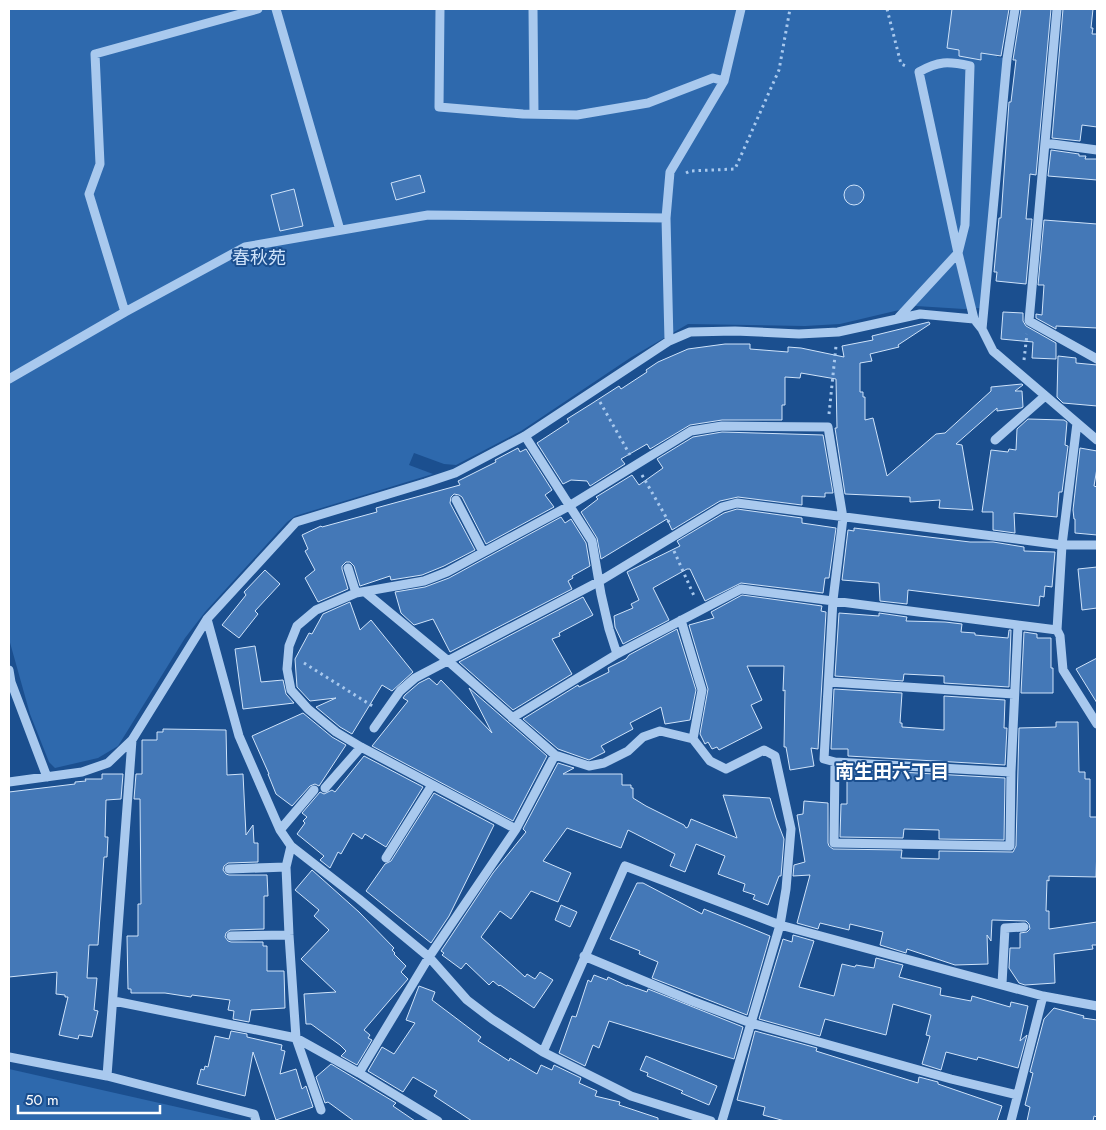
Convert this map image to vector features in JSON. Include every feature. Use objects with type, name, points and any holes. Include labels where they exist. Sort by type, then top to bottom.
[{"type":"street","points":[[125,312],[90,194],[100,164],[95,54],[258,9]]},
{"type":"street","points":[[276,9],[340,230]]},
{"type":"street","points":[[440,9],[440,106],[534,114],[577,114],[648,103],[713,78],[724,81]]},
{"type":"street","points":[[534,9],[534,114]]},
{"type":"street","points":[[669,341],[666,218],[670,172],[724,81],[741,9]]},
{"type":"street","points":[[982,329],[1007,59],[1015,9]]},
{"type":"street","points":[[1057,9],[1029,321],[1097,359]]},
{"type":"street","points":[[898,318],[958,253],[965,225],[970,66],[951,62],[932,64],[919,72],[958,253],[974,319],[982,329],[993,352],[1097,440]]},
{"type":"street","points":[[1045,143],[1097,150]]},
{"type":"street","points":[[9,379],[125,312],[245,247],[428,215],[666,218]]},
{"type":"street","points":[[9,782],[82,772],[108,763],[132,740],[207,619],[296,522],[455,473],[525,436],[669,341],[690,332],[735,331],[799,334],[838,332],[920,314],[974,319]]},
{"type":"street","points":[[995,440],[1045,396]]},
{"type":"street","points":[[1077,423],[1062,545],[1057,630],[1060,636],[1063,670],[1097,724]]},
{"type":"street","points":[[516,829],[360,747],[336,732],[308,709],[291,690],[287,670],[289,646],[298,626],[316,610],[360,592],[424,581],[447,572],[570,506],[691,431],[722,426],[828,427],[844,518],[833,600],[824,759],[835,762],[1011,772]]},
{"type":"street","points":[[525,436],[592,541],[601,594],[617,654]]},
{"type":"street","points":[[456,500],[483,552]]},
{"type":"street","points":[[374,728],[383,712],[415,678],[600,580],[722,507],[737,503],[1062,545],[1097,545]]},
{"type":"street","points":[[348,568],[360,592],[447,660],[555,755],[589,766],[604,763],[628,751],[643,737],[660,731],[693,739],[710,761],[726,769],[764,750],[775,756],[791,829],[786,889],[780,925],[722,1121]]},
{"type":"street","points":[[512,718],[617,654],[741,589],[1057,630]]},
{"type":"street","points":[[207,619],[239,736],[280,830],[291,846],[429,957],[467,1000],[492,1019],[543,1052],[631,1096],[711,1121]]},
{"type":"street","points":[[681,620],[702,690],[693,739]]},
{"type":"street","points":[[835,762],[834,843],[1010,846],[1011,772],[1018,625]]},
{"type":"street","points":[[9,670],[47,777]]},
{"type":"street","points":[[829,682],[1014,694]]},
{"type":"street","points":[[107,1076],[132,740]]},
{"type":"street","points":[[325,788],[360,747]]},
{"type":"street","points":[[359,1072],[429,957],[516,829],[555,755]]},
{"type":"street","points":[[386,858],[432,785]]},
{"type":"street","points":[[280,830],[314,790]]},
{"type":"street","points":[[291,846],[286,867],[296,1038],[321,1110]]},
{"type":"street","points":[[543,1052],[625,866],[780,925],[1043,996],[1097,1006]]},
{"type":"street","points":[[229,869],[286,867]]},
{"type":"street","points":[[1002,984],[1004,928],[1024,927]]},
{"type":"street","points":[[231,936],[289,935]]},
{"type":"street","points":[[584,956],[692,1002],[751,1023],[950,1079],[1018,1095]]},
{"type":"street","points":[[1011,1121],[1043,996]]},
{"type":"street","points":[[114,1002],[296,1038],[359,1072],[438,1121]]},
{"type":"street","points":[[9,1057],[107,1076],[254,1114],[256,1121]]},
{"type":"path","points":[[670,182],[690,170],[735,169],[778,70],[790,9]]},
{"type":"path","points":[[887,9],[901,64],[919,72]]},
{"type":"path","points":[[1022,376],[1029,321]]},
{"type":"path","points":[[828,427],[838,332]]},
{"type":"path","points":[[593,390],[636,465],[672,537],[700,610]]},
{"type":"path","points":[[304,663],[383,712]]},
{"type":"green space","name":"春秋苑","points":[[9,9],[1004,9],[997,57],[1004,58],[981,308],[964,309],[916,306],[840,324],[805,326],[688,324],[630,358],[521,431],[456,465],[444,464],[414,453],[409,465],[433,474],[295,516],[287,522],[205,612],[185,638],[118,746],[98,758],[55,768],[49,762],[30,714],[9,639]]},
{"type":"green space","points":[[9,1069],[239,1121],[9,1121]]},
{"type":"building","points":[[952,9],[1009,9],[1001,56],[981,53],[981,60],[959,56],[959,50],[947,48]]},
{"type":"building","points":[[1021,9],[1051,9],[1036,175],[1030,174],[1026,219],[1032,219],[1026,284],[996,281],[997,272],[994,272],[999,218],[1001,218],[1009,102],[1011,102],[1016,60],[1013,60]]},
{"type":"building","points":[[1063,9],[1093,9],[1091,28],[1093,28],[1092,34],[1097,34],[1097,127],[1082,125],[1080,141],[1052,138]]},
{"type":"building","points":[[1051,150],[1079,154],[1079,156],[1086,156],[1085,159],[1097,159],[1097,180],[1048,176]]},
{"type":"building","points":[[420,175],[425,192],[396,200],[391,183]]},
{"type":"building","points":[[854,185],[861,188],[864,195],[861,202],[854,205],[847,202],[844,195],[847,188]]},
{"type":"building","points":[[294,189],[303,226],[280,231],[271,195]]},
{"type":"building","points":[[1044,220],[1097,224],[1097,328],[1056,326],[1056,329],[1036,318],[1036,314],[1042,315],[1044,285],[1038,285]]},
{"type":"building","points":[[1003,312],[1023,313],[1023,321],[1026,326],[1056,343],[1056,359],[1032,358],[1033,342],[1001,339]]},
{"type":"building","points":[[929,322],[930,324],[898,345],[899,347],[870,354],[872,361],[860,363],[860,392],[863,392],[863,397],[865,397],[865,420],[873,418],[887,476],[936,434],[945,433],[991,391],[991,387],[1022,384],[1015,391],[1022,391],[1023,407],[997,411],[997,408],[956,444],[962,445],[973,510],[939,508],[940,500],[910,502],[910,497],[845,494],[835,428],[837,428],[836,379],[801,373],[800,378],[785,377],[785,405],[782,405],[782,420],[722,420],[690,425],[650,449],[647,444],[621,459],[625,464],[590,486],[587,481],[571,480],[563,484],[537,443],[569,422],[567,419],[619,386],[621,389],[647,372],[646,370],[658,362],[688,349],[725,344],[750,344],[750,349],[788,352],[788,347],[801,348],[844,357],[842,346],[873,340],[872,336]]},
{"type":"building","points":[[1058,356],[1076,358],[1076,363],[1097,365],[1097,406],[1063,403],[1057,397]]},
{"type":"building","points":[[1028,419],[1064,420],[1067,422],[1065,445],[1068,446],[1062,492],[1059,492],[1057,517],[1014,513],[1015,533],[993,530],[993,512],[982,512],[991,450],[1008,452],[1009,449],[1016,450],[1017,429]]},
{"type":"building","points":[[722,432],[823,435],[833,493],[825,493],[825,497],[802,496],[802,505],[738,497],[720,501],[672,530],[667,519],[601,559],[597,538],[581,512],[598,499],[596,497],[632,475],[639,485],[663,468],[657,459],[693,437]]},
{"type":"building","points":[[518,448],[520,452],[526,449],[552,490],[545,495],[554,507],[486,544],[462,497],[454,494],[451,497],[450,503],[475,550],[422,575],[391,580],[390,576],[360,586],[354,566],[350,562],[346,562],[342,569],[348,589],[318,602],[305,578],[315,570],[305,551],[308,549],[302,535],[321,526],[377,512],[376,508],[460,485],[458,481],[496,462],[495,460]]},
{"type":"building","points":[[1080,448],[1097,451],[1094,486],[1097,487],[1097,535],[1075,533],[1073,510]]},
{"type":"building","points":[[737,509],[802,518],[802,523],[836,528],[829,578],[825,578],[823,593],[741,583],[705,601],[690,569],[687,569],[653,588],[669,620],[623,644],[615,627],[614,616],[633,608],[631,604],[639,600],[627,572],[680,546],[677,541],[724,513]]},
{"type":"building","points":[[561,517],[565,523],[571,519],[586,543],[590,566],[572,576],[573,578],[568,581],[572,589],[450,652],[433,619],[414,625],[401,613],[395,592],[425,587],[449,578]]},
{"type":"building","points":[[854,528],[970,542],[993,542],[1024,547],[1024,551],[1055,552],[1052,587],[1045,586],[1044,597],[1040,596],[1039,606],[908,590],[907,604],[880,601],[879,583],[842,580],[848,530],[854,531]]},
{"type":"building","points":[[1097,567],[1097,608],[1082,610],[1078,569]]},
{"type":"building","points":[[265,570],[280,584],[255,611],[258,614],[239,638],[222,625],[246,595],[244,592]]},
{"type":"building","points":[[742,595],[822,606],[821,611],[826,612],[818,749],[811,748],[814,766],[790,770],[786,747],[784,747],[784,666],[747,666],[762,700],[751,705],[762,728],[719,750],[717,747],[712,749],[708,742],[705,744],[700,734],[708,689],[689,625],[714,618],[711,612]]},
{"type":"building","points":[[583,597],[593,615],[559,633],[560,636],[552,639],[572,674],[513,710],[459,662]]},
{"type":"building","points":[[350,602],[360,630],[371,620],[413,672],[392,691],[382,685],[352,734],[340,727],[316,707],[336,698],[310,701],[297,687],[295,659],[309,633],[312,634],[323,614]]},
{"type":"building","points":[[839,613],[879,616],[879,613],[907,617],[906,621],[962,624],[961,632],[975,633],[975,635],[1008,638],[1009,630],[1011,630],[1009,687],[944,683],[944,676],[904,674],[903,681],[835,676]]},
{"type":"building","points":[[677,629],[696,690],[690,720],[665,724],[661,707],[630,723],[633,729],[601,746],[605,752],[589,760],[558,749],[523,719],[578,685],[579,687],[609,672],[608,668]]},
{"type":"building","points":[[1024,632],[1037,634],[1037,638],[1051,638],[1053,693],[1021,693]]},
{"type":"building","points":[[255,646],[261,682],[283,680],[286,694],[294,703],[243,709],[235,649]]},
{"type":"building","points":[[1097,658],[1097,703],[1076,669]]},
{"type":"building","points":[[429,678],[437,685],[441,680],[492,733],[469,688],[547,756],[513,821],[372,746],[408,701],[403,698],[405,695],[419,683]]},
{"type":"building","points":[[834,689],[902,693],[900,723],[902,723],[902,727],[944,730],[944,696],[1005,700],[1004,728],[1007,728],[1005,765],[848,756],[848,749],[831,749]]},
{"type":"building","points":[[303,713],[332,737],[346,745],[319,786],[315,784],[310,786],[292,806],[276,794],[252,736]]},
{"type":"building","points":[[1056,722],[1078,722],[1079,772],[1085,772],[1085,779],[1090,779],[1090,817],[1097,817],[1096,877],[1049,876],[1049,881],[1047,880],[1046,911],[1049,911],[1049,929],[1097,922],[1097,945],[1092,945],[1093,949],[1054,954],[1055,983],[1025,985],[1019,983],[1009,968],[1010,948],[1020,948],[1020,933],[1027,932],[1030,929],[1026,921],[992,920],[991,941],[987,935],[988,964],[955,965],[907,949],[906,953],[880,945],[883,932],[850,924],[849,930],[820,923],[818,929],[797,923],[810,875],[793,876],[794,865],[805,862],[797,815],[803,814],[804,801],[828,803],[828,843],[833,849],[902,850],[901,858],[939,859],[939,851],[1013,852],[1016,846],[1019,728],[1056,727]]},
{"type":"building","points":[[163,729],[226,730],[227,775],[243,774],[246,835],[253,825],[254,843],[258,843],[258,862],[228,863],[224,866],[223,870],[229,875],[267,875],[268,896],[264,896],[264,929],[230,930],[226,933],[225,937],[231,942],[263,942],[263,946],[267,946],[267,971],[284,971],[285,1008],[251,1010],[249,1022],[233,1019],[234,1011],[228,1010],[230,1000],[165,993],[131,993],[131,989],[128,989],[127,936],[138,936],[138,904],[141,904],[140,799],[134,799],[136,774],[142,774],[142,740],[157,740],[157,732],[163,732]]},
{"type":"building","points":[[364,756],[423,787],[386,847],[365,834],[362,839],[353,833],[341,854],[338,852],[330,868],[320,860],[324,856],[297,834],[307,817],[302,813],[320,792],[324,794],[332,790],[335,792]]},
{"type":"building","points":[[558,763],[574,768],[563,774],[622,774],[622,785],[631,785],[631,788],[633,788],[633,798],[646,806],[684,825],[686,828],[691,819],[737,838],[723,795],[770,798],[784,839],[781,876],[779,876],[768,905],[753,899],[755,895],[743,891],[745,884],[718,874],[725,856],[696,844],[685,872],[670,866],[675,854],[628,830],[621,848],[567,828],[543,861],[571,873],[558,902],[531,891],[511,919],[500,911],[481,937],[525,977],[527,974],[535,979],[540,972],[553,980],[534,1008],[493,981],[489,985],[466,963],[461,969],[442,955],[444,953],[441,951],[493,873],[526,832],[523,829]]},
{"type":"building","points":[[847,769],[1005,778],[1004,840],[939,839],[939,830],[904,829],[903,838],[840,837],[841,804],[847,804]]},
{"type":"building","points":[[102,774],[123,774],[121,799],[106,800],[105,837],[108,837],[107,857],[104,857],[98,945],[89,945],[87,978],[97,978],[94,1010],[98,1011],[92,1037],[79,1035],[78,1039],[59,1035],[68,997],[56,994],[57,972],[9,977],[9,792],[75,784],[75,782],[86,781],[85,779],[102,779]]},
{"type":"building","points":[[434,793],[494,825],[449,916],[431,943],[366,891],[385,864],[391,861]]},
{"type":"building","points":[[312,870],[359,912],[394,948],[392,950],[394,954],[406,966],[401,972],[408,979],[364,1030],[370,1035],[368,1038],[372,1040],[357,1065],[341,1056],[346,1051],[340,1045],[311,1024],[306,1024],[304,994],[336,992],[301,959],[329,930],[314,916],[319,910],[295,890]]},
{"type":"building","points":[[637,883],[643,883],[702,914],[704,909],[770,936],[747,1015],[652,978],[658,962],[639,954],[640,951],[610,939]]},
{"type":"building","points":[[561,905],[577,912],[570,927],[555,920]]},
{"type":"building","points":[[793,935],[814,941],[799,987],[834,996],[842,964],[874,968],[876,958],[903,965],[899,977],[941,988],[940,995],[971,1001],[972,996],[1010,1007],[1011,1002],[1028,1006],[1020,1041],[1027,1035],[1018,1068],[978,1057],[977,1060],[946,1052],[941,1070],[922,1064],[930,1036],[926,1035],[931,1015],[893,1004],[886,1035],[825,1019],[820,1036],[759,1019],[783,939],[792,942]]},
{"type":"building","points":[[594,975],[607,980],[608,977],[627,986],[647,992],[648,989],[743,1027],[734,1059],[609,1021],[599,1048],[593,1045],[585,1066],[559,1053],[572,1016],[576,1017],[588,980],[591,982]]},
{"type":"building","points":[[419,986],[435,992],[432,1000],[481,1037],[478,1041],[509,1061],[510,1058],[537,1074],[541,1065],[552,1070],[554,1065],[581,1078],[579,1083],[597,1091],[595,1096],[620,1102],[619,1105],[658,1118],[658,1121],[472,1121],[434,1096],[437,1091],[413,1077],[403,1092],[368,1071],[382,1047],[394,1054],[415,1023],[406,1020]]},
{"type":"building","points":[[1054,1008],[1084,1016],[1083,1018],[1097,1020],[1097,1117],[1094,1116],[1093,1121],[1027,1121],[1030,1107],[1025,1105],[1033,1073],[1030,1072],[1044,1019]]},
{"type":"building","points":[[231,1031],[247,1034],[247,1037],[282,1045],[281,1050],[285,1051],[280,1074],[296,1069],[302,1089],[306,1086],[313,1107],[276,1120],[253,1052],[245,1096],[197,1084],[201,1069],[204,1070],[205,1066],[208,1067],[215,1036],[229,1039]]},
{"type":"building","points":[[755,1031],[817,1048],[816,1051],[918,1083],[919,1077],[938,1082],[938,1084],[1002,1106],[997,1121],[785,1121],[763,1115],[765,1107],[737,1100]]},
{"type":"building","points":[[646,1056],[717,1086],[709,1105],[681,1093],[683,1091],[647,1076],[648,1073],[640,1070]]},
{"type":"building","points":[[331,1064],[396,1103],[393,1106],[415,1121],[354,1121],[328,1102],[325,1103],[316,1077]]},
{"type":"district","name":"南生田六丁目","points":[[892,771]]}]
